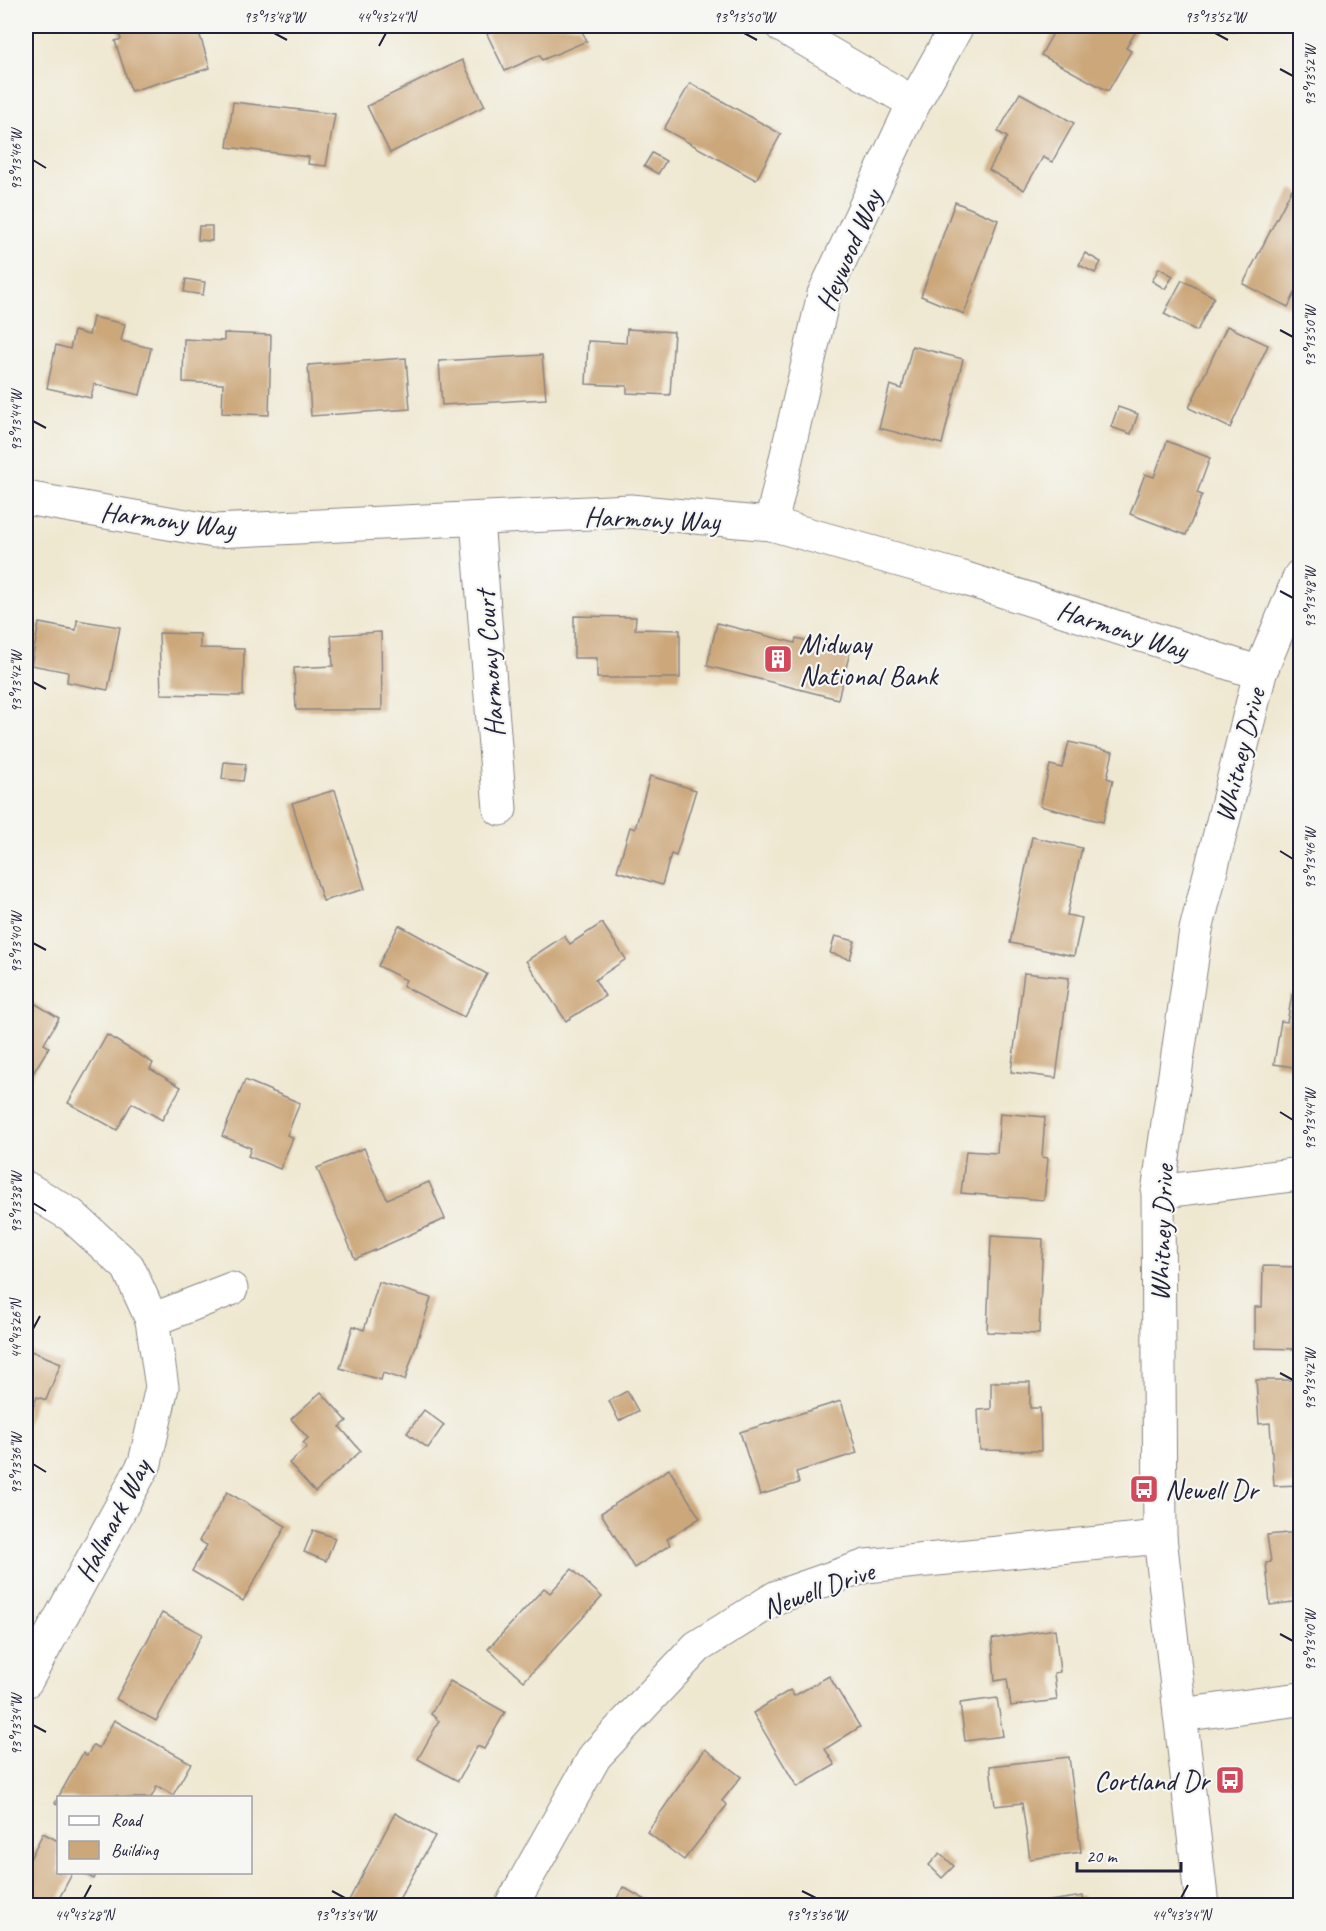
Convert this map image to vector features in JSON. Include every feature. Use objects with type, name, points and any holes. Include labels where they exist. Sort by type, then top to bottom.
[{"type":"street","points":[[782,26],[914,103]]},
{"type":"street","name":"Heywood Way","points":[[771,525],[824,294],[914,103],[957,26]]},
{"type":"street","name":"Harmony Way","points":[[26,498],[214,531],[630,511],[771,525],[963,578],[1260,674]]},
{"type":"street","name":"Harmony Court","points":[[477,519],[500,809]]},
{"type":"street","name":"Whitney Drive","points":[[1202,1905],[1160,1538],[1158,1192],[1196,930],[1260,674],[1300,576]]},
{"type":"street","points":[[1158,1192],[1300,1174]]},
{"type":"street","name":"Hallmark Way","points":[[26,1188],[71,1215],[128,1267],[152,1320],[162,1387],[145,1463],[26,1681]]},
{"type":"street","points":[[152,1320],[231,1289]]},
{"type":"street","name":"Newell Drive","points":[[511,1905],[595,1756],[697,1647],[777,1597],[866,1566],[1160,1538]]},
{"type":"street","points":[[1180,1715],[1300,1700]]},
{"type":"building","points":[[117,26],[197,26],[210,68],[131,91],[115,41],[121,39]]},
{"type":"building","points":[[505,26],[579,26],[587,41],[542,60],[540,55],[505,71],[487,34]]},
{"type":"building","points":[[1057,26],[1089,28],[1090,26],[1139,26],[1126,48],[1131,51],[1108,91],[1041,55]]},
{"type":"building","points":[[1219,26],[1237,26],[1234,32]]},
{"type":"building","points":[[462,60],[485,106],[390,153],[367,106]]},
{"type":"building","points":[[690,83],[781,134],[756,180],[664,129]]},
{"type":"building","points":[[1020,93],[1074,123],[1052,162],[1043,157],[1024,190],[989,170],[1007,137],[998,132]]},
{"type":"building","points":[[233,102],[335,114],[326,166],[308,164],[309,157],[227,147]]},
{"type":"building","points":[[652,153],[666,161],[658,174],[644,166]]},
{"type":"building","points":[[1292,189],[1300,193],[1300,283],[1288,307],[1243,284]]},
{"type":"building","points":[[955,202],[998,220],[964,314],[921,296]]},
{"type":"building","points":[[199,226],[212,226],[212,241],[198,240]]},
{"type":"building","points":[[1085,253],[1101,262],[1095,273],[1079,265]]},
{"type":"building","points":[[1159,268],[1173,276],[1165,289],[1152,281]]},
{"type":"building","points":[[186,279],[205,282],[203,295],[184,292]]},
{"type":"building","points":[[1182,280],[1214,297],[1197,331],[1164,314]]},
{"type":"building","points":[[93,317],[125,324],[121,341],[151,348],[140,395],[94,384],[91,398],[47,388],[56,345],[70,349],[74,331],[89,335]]},
{"type":"building","points":[[1227,326],[1268,345],[1230,428],[1189,408]]},
{"type":"building","points":[[627,329],[674,332],[670,395],[627,393],[627,386],[586,384],[588,341],[626,343]]},
{"type":"building","points":[[224,333],[271,335],[269,415],[222,413],[223,384],[183,382],[184,339],[224,341]]},
{"type":"building","points":[[912,346],[963,359],[942,444],[879,428],[890,385],[902,389]]},
{"type":"building","points":[[542,355],[546,399],[442,405],[439,361]]},
{"type":"building","points":[[406,358],[410,409],[311,416],[308,365]]},
{"type":"building","points":[[1118,407],[1138,414],[1131,434],[1111,427]]},
{"type":"building","points":[[1167,441],[1210,458],[1197,493],[1202,495],[1186,535],[1130,514],[1145,474],[1154,477]]},
{"type":"building","points":[[574,616],[636,617],[635,629],[680,630],[680,678],[597,678],[597,658],[574,658]]},
{"type":"building","points":[[77,620],[120,627],[108,690],[67,682],[68,672],[31,665],[39,623],[76,630]]},
{"type":"building","name":"Midway National Bank","points":[[717,623],[795,643],[796,638],[850,652],[838,699],[707,666]]},
{"type":"building","points":[[381,632],[382,710],[296,710],[294,668],[333,666],[331,635]]},
{"type":"building","points":[[159,633],[200,634],[200,648],[244,649],[243,696],[161,694]]},
{"type":"building","points":[[1069,742],[1113,752],[1107,778],[1113,780],[1103,822],[1040,806],[1050,765],[1062,768]]},
{"type":"building","points":[[224,762],[246,764],[243,781],[222,779]]},
{"type":"building","points":[[650,776],[696,790],[676,856],[671,854],[662,885],[617,871],[630,827],[635,829]]},
{"type":"building","points":[[335,790],[365,889],[323,901],[292,803]]},
{"type":"building","points":[[1032,837],[1082,848],[1067,915],[1082,918],[1074,956],[1010,943]]},
{"type":"building","points":[[602,923],[626,959],[595,980],[605,996],[566,1021],[526,961],[564,936],[570,944]]},
{"type":"building","points":[[399,925],[487,974],[464,1017],[403,986],[406,980],[378,966]]},
{"type":"building","points":[[835,936],[855,941],[850,959],[830,953]]},
{"type":"building","points":[[1024,973],[1069,978],[1056,1078],[1011,1072]]},
{"type":"building","points":[[1292,995],[1300,996],[1300,1068],[1274,1064],[1281,1021],[1287,1022]]},
{"type":"building","points":[[26,998],[59,1018],[44,1044],[49,1047],[29,1080],[26,1077]]},
{"type":"building","points":[[107,1035],[153,1063],[150,1069],[181,1087],[162,1120],[132,1103],[117,1130],[68,1103]]},
{"type":"building","points":[[245,1080],[300,1103],[287,1135],[293,1138],[280,1169],[248,1156],[251,1148],[222,1136]]},
{"type":"building","points":[[1000,1113],[1045,1117],[1042,1157],[1048,1158],[1044,1200],[961,1193],[966,1151],[997,1153]]},
{"type":"building","points":[[364,1148],[387,1199],[429,1182],[445,1219],[355,1259],[317,1168]]},
{"type":"building","points":[[991,1236],[1043,1239],[1039,1334],[987,1332]]},
{"type":"building","points":[[1263,1266],[1300,1267],[1300,1349],[1255,1348],[1255,1307],[1262,1307]]},
{"type":"building","points":[[379,1282],[431,1298],[405,1380],[383,1373],[381,1380],[340,1368],[353,1326],[364,1330]]},
{"type":"building","points":[[26,1349],[61,1363],[46,1400],[37,1397],[26,1425]]},
{"type":"building","points":[[1256,1380],[1300,1380],[1300,1485],[1274,1486],[1270,1423],[1259,1424]]},
{"type":"building","points":[[991,1382],[1030,1382],[1030,1408],[1040,1408],[1041,1451],[980,1450],[978,1410],[991,1409]]},
{"type":"building","points":[[627,1391],[638,1411],[619,1421],[609,1401]]},
{"type":"building","points":[[321,1392],[347,1421],[340,1427],[361,1451],[315,1492],[289,1463],[307,1447],[303,1443],[308,1438],[291,1419]]},
{"type":"building","points":[[841,1401],[857,1453],[796,1472],[799,1483],[760,1495],[740,1432]]},
{"type":"building","points":[[424,1410],[444,1425],[428,1448],[407,1433]]},
{"type":"building","points":[[669,1469],[700,1518],[667,1539],[670,1545],[634,1568],[601,1513]]},
{"type":"building","points":[[227,1492],[286,1526],[243,1601],[192,1571],[207,1545],[199,1541]]},
{"type":"building","points":[[313,1530],[335,1538],[326,1561],[304,1552]]},
{"type":"building","points":[[1300,1532],[1300,1601],[1270,1605],[1266,1563],[1271,1562],[1267,1535]]},
{"type":"building","points":[[572,1569],[602,1597],[524,1681],[488,1649],[544,1588],[550,1593]]},
{"type":"building","points":[[162,1613],[202,1634],[156,1721],[116,1699]]},
{"type":"building","points":[[1055,1629],[1060,1672],[1054,1673],[1057,1700],[1011,1706],[1007,1679],[995,1681],[992,1639]]},
{"type":"building","points":[[829,1676],[860,1727],[825,1749],[835,1765],[797,1787],[753,1713],[790,1690],[794,1696]]},
{"type":"building","points":[[450,1681],[505,1712],[484,1749],[477,1746],[458,1781],[418,1759],[439,1721],[431,1714]]},
{"type":"building","points":[[997,1698],[1003,1736],[965,1741],[960,1703]]},
{"type":"building","points":[[114,1720],[191,1763],[173,1795],[157,1786],[152,1796],[59,1796],[83,1753],[87,1756],[93,1745],[99,1748]]},
{"type":"building","points":[[705,1749],[741,1777],[722,1801],[727,1805],[684,1860],[647,1832]]},
{"type":"building","points":[[1069,1757],[1081,1852],[1030,1859],[1022,1803],[995,1806],[990,1766]]},
{"type":"building","points":[[1300,1785],[1300,1831],[1299,1831],[1294,1786]]},
{"type":"building","points":[[395,1813],[435,1836],[395,1906],[349,1906],[347,1904]]},
{"type":"building","points":[[43,1833],[57,1840],[57,1874],[72,1874],[55,1906],[26,1906],[26,1867]]},
{"type":"building","points":[[940,1853],[954,1866],[942,1878],[929,1865]]},
{"type":"building","points":[[85,1874],[96,1874],[94,1879]]},
{"type":"building","points":[[623,1887],[656,1906],[613,1906]]},
{"type":"building","points":[[1083,1896],[1084,1906],[1037,1906],[1037,1903]]},
{"type":"place","name":"Midway National Bank","points":[[778,659]]},
{"type":"place","name":"Newell Dr","points":[[1144,1489]]},
{"type":"place","name":"Cortland Dr","points":[[1230,1780]]}]
